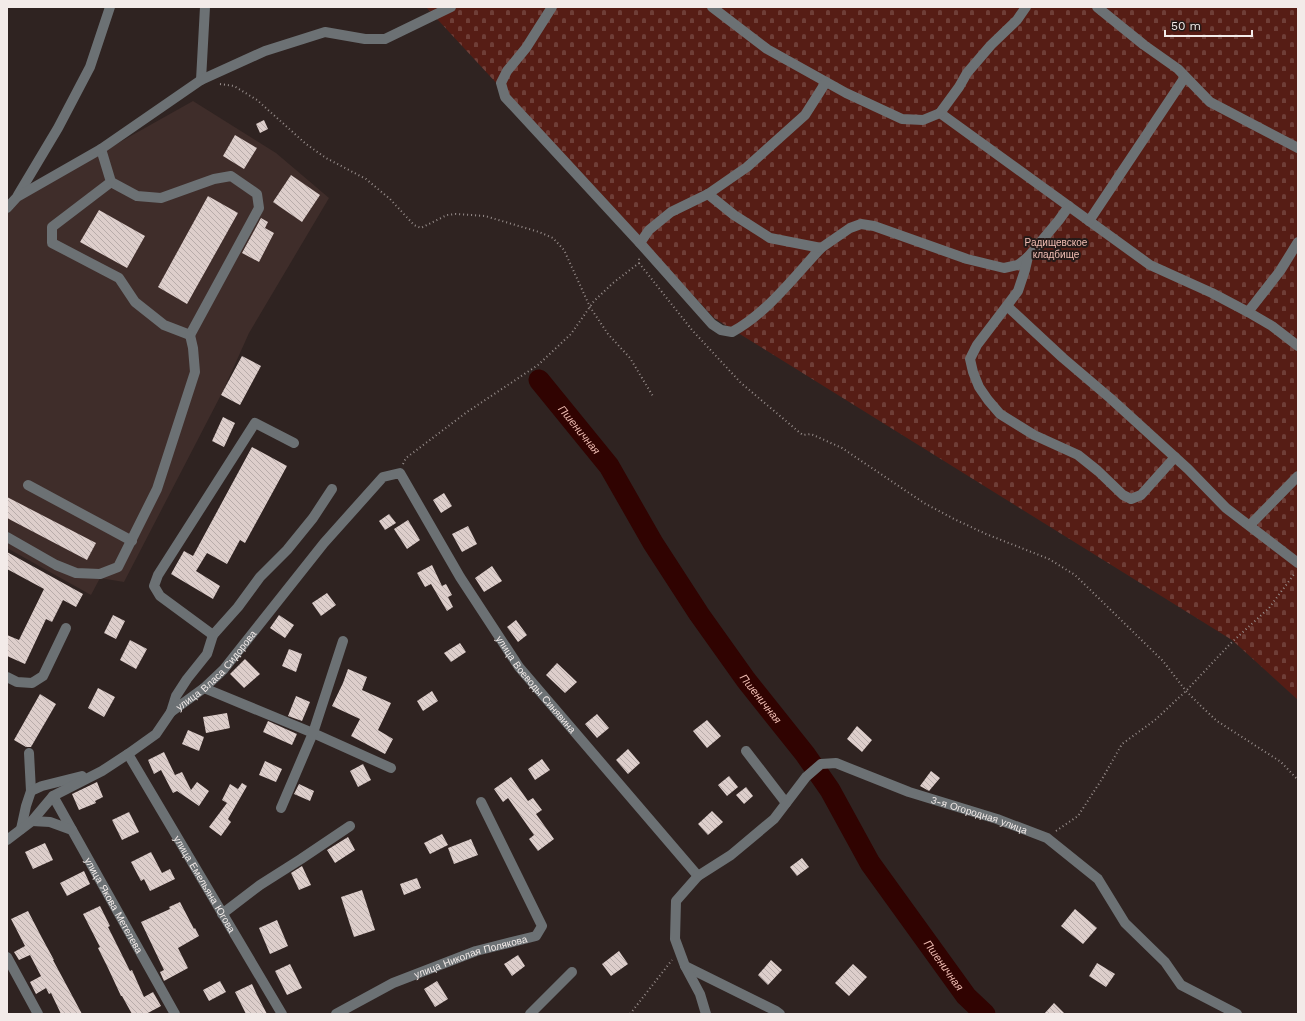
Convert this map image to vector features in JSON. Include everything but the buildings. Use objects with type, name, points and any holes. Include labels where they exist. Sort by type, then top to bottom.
[{"type":"street","points":[[7,208],[17,197],[58,128],[90,67],[110,7]]},
{"type":"street","points":[[201,80],[204,7]]},
{"type":"street","points":[[17,197],[101,149],[201,80],[266,51],[325,32],[365,38],[385,39],[450,7]]},
{"type":"street","points":[[552,7],[526,48],[507,71],[501,83],[505,97],[640,243],[712,324],[721,330],[732,332],[742,326],[767,307],[821,248],[850,228],[861,224],[874,226],[967,259],[1004,268],[1018,266],[1028,257],[1069,206]]},
{"type":"street","points":[[712,7],[767,48],[846,93],[902,119],[923,120],[940,113],[959,87],[967,73],[991,45],[1017,20],[1026,7]]},
{"type":"street","points":[[1097,7],[1144,45],[1178,69],[1210,102],[1298,148]]},
{"type":"street","points":[[1089,221],[1186,77]]},
{"type":"street","points":[[640,243],[649,230],[672,212],[708,194],[747,167],[805,115],[826,82]]},
{"type":"street","points":[[940,113],[1150,265],[1212,293],[1248,312],[1272,326],[1298,346]]},
{"type":"street","points":[[7,538],[56,565],[76,573],[100,574],[118,567],[158,490],[195,372],[193,348],[190,335],[259,208],[257,194],[231,176],[214,180],[161,198],[137,196],[110,182],[101,149]]},
{"type":"street","points":[[110,182],[52,227],[52,243],[119,278],[135,302],[164,325],[190,335]]},
{"type":"street","points":[[708,194],[734,216],[770,238],[821,248]]},
{"type":"street","points":[[1248,312],[1280,271],[1298,242]]},
{"type":"street","points":[[1028,257],[1018,291],[977,345],[970,359],[979,387],[988,400],[1000,414],[1034,435],[1078,455],[1098,471],[1123,495],[1131,499],[1141,495],[1175,457]]},
{"type":"street","points":[[1007,306],[1188,468],[1226,508],[1298,563]]},
{"type":"street","points":[[213,635],[160,596],[154,586],[158,574],[256,423],[294,443]]},
{"type":"street","name":"улица Власа Сидорова","points":[[7,840],[32,820],[53,796],[102,771],[156,734],[172,712],[204,688],[224,669],[324,543],[383,477],[400,473]]},
{"type":"street","name":"улица Воеводы Синявина","points":[[400,473],[460,577],[519,667],[698,876]]},
{"type":"street","points":[[1250,526],[1298,476]]},
{"type":"street","points":[[28,485],[132,540]]},
{"type":"street","points":[[172,712],[176,696],[187,679],[207,654],[213,635],[238,607],[260,577],[287,550],[313,518],[332,489]]},
{"type":"street","points":[[7,677],[17,682],[32,683],[43,676],[66,628]]},
{"type":"street","points":[[280,808],[313,733],[343,641]]},
{"type":"street","points":[[204,688],[313,733],[391,768]]},
{"type":"street","points":[[746,751],[786,803]]},
{"type":"street","points":[[21,829],[31,791],[29,753]]},
{"type":"street","name":"улица Емельяна Югова","points":[[128,754],[282,1014]]},
{"type":"street","name":"3-я Огородная улица","points":[[706,1014],[700,994],[685,966],[675,939],[676,901],[698,876],[731,856],[774,819],[806,777],[821,764],[836,763],[909,792],[997,819],[1047,838],[1098,879],[1125,923],[1165,962],[1181,985],[1237,1014]]},
{"type":"street","points":[[31,791],[42,786],[102,771]]},
{"type":"street","name":"улица Якова Метелева","points":[[53,796],[176,1014]]},
{"type":"street","name":"улица Николая Полякова","points":[[336,1014],[400,980],[476,951],[536,936],[542,926],[481,802]]},
{"type":"street","points":[[32,820],[50,822],[72,830]]},
{"type":"street","points":[[222,914],[260,885],[350,826]]},
{"type":"street","points":[[7,957],[38,1014]]},
{"type":"street","points":[[685,966],[780,1014]]},
{"type":"street","points":[[530,1014],[572,972]]},
{"type":"path","points":[[201,80],[234,86],[257,100],[306,144],[326,158],[366,179],[390,199],[414,225],[421,228],[447,215],[456,214],[485,216],[539,232],[552,238],[564,250],[590,307],[608,334],[630,358],[654,398]]},
{"type":"path","points":[[640,243],[639,264],[692,330],[741,383],[799,432],[803,434],[811,434],[842,448],[924,503],[954,520],[1049,559],[1075,576],[1164,661],[1186,691],[1218,721],[1281,762],[1298,780]]},
{"type":"path","points":[[400,473],[406,458],[467,412],[538,365],[571,334],[590,307],[613,283],[639,264]]},
{"type":"path","points":[[1047,838],[1078,816],[1122,744],[1155,720],[1186,691],[1230,644],[1269,608],[1298,569]]},
{"type":"path","points":[[630,1014],[679,951]]},
{"type":"shaded area","points":[[193,101],[276,153],[329,198],[249,333],[223,391],[124,582],[100,578],[91,595],[7,548],[7,213],[15,201]]},
{"type":"green space","name":"Радищевское кладбище","points":[[426,7],[1298,7],[1298,700],[1232,640],[714,318]]},
{"type":"waterway","name":"Пшеничная","points":[[539,380],[609,466],[653,543],[699,614],[746,680],[805,754],[830,790],[870,863],[966,996],[985,1014]]}]
